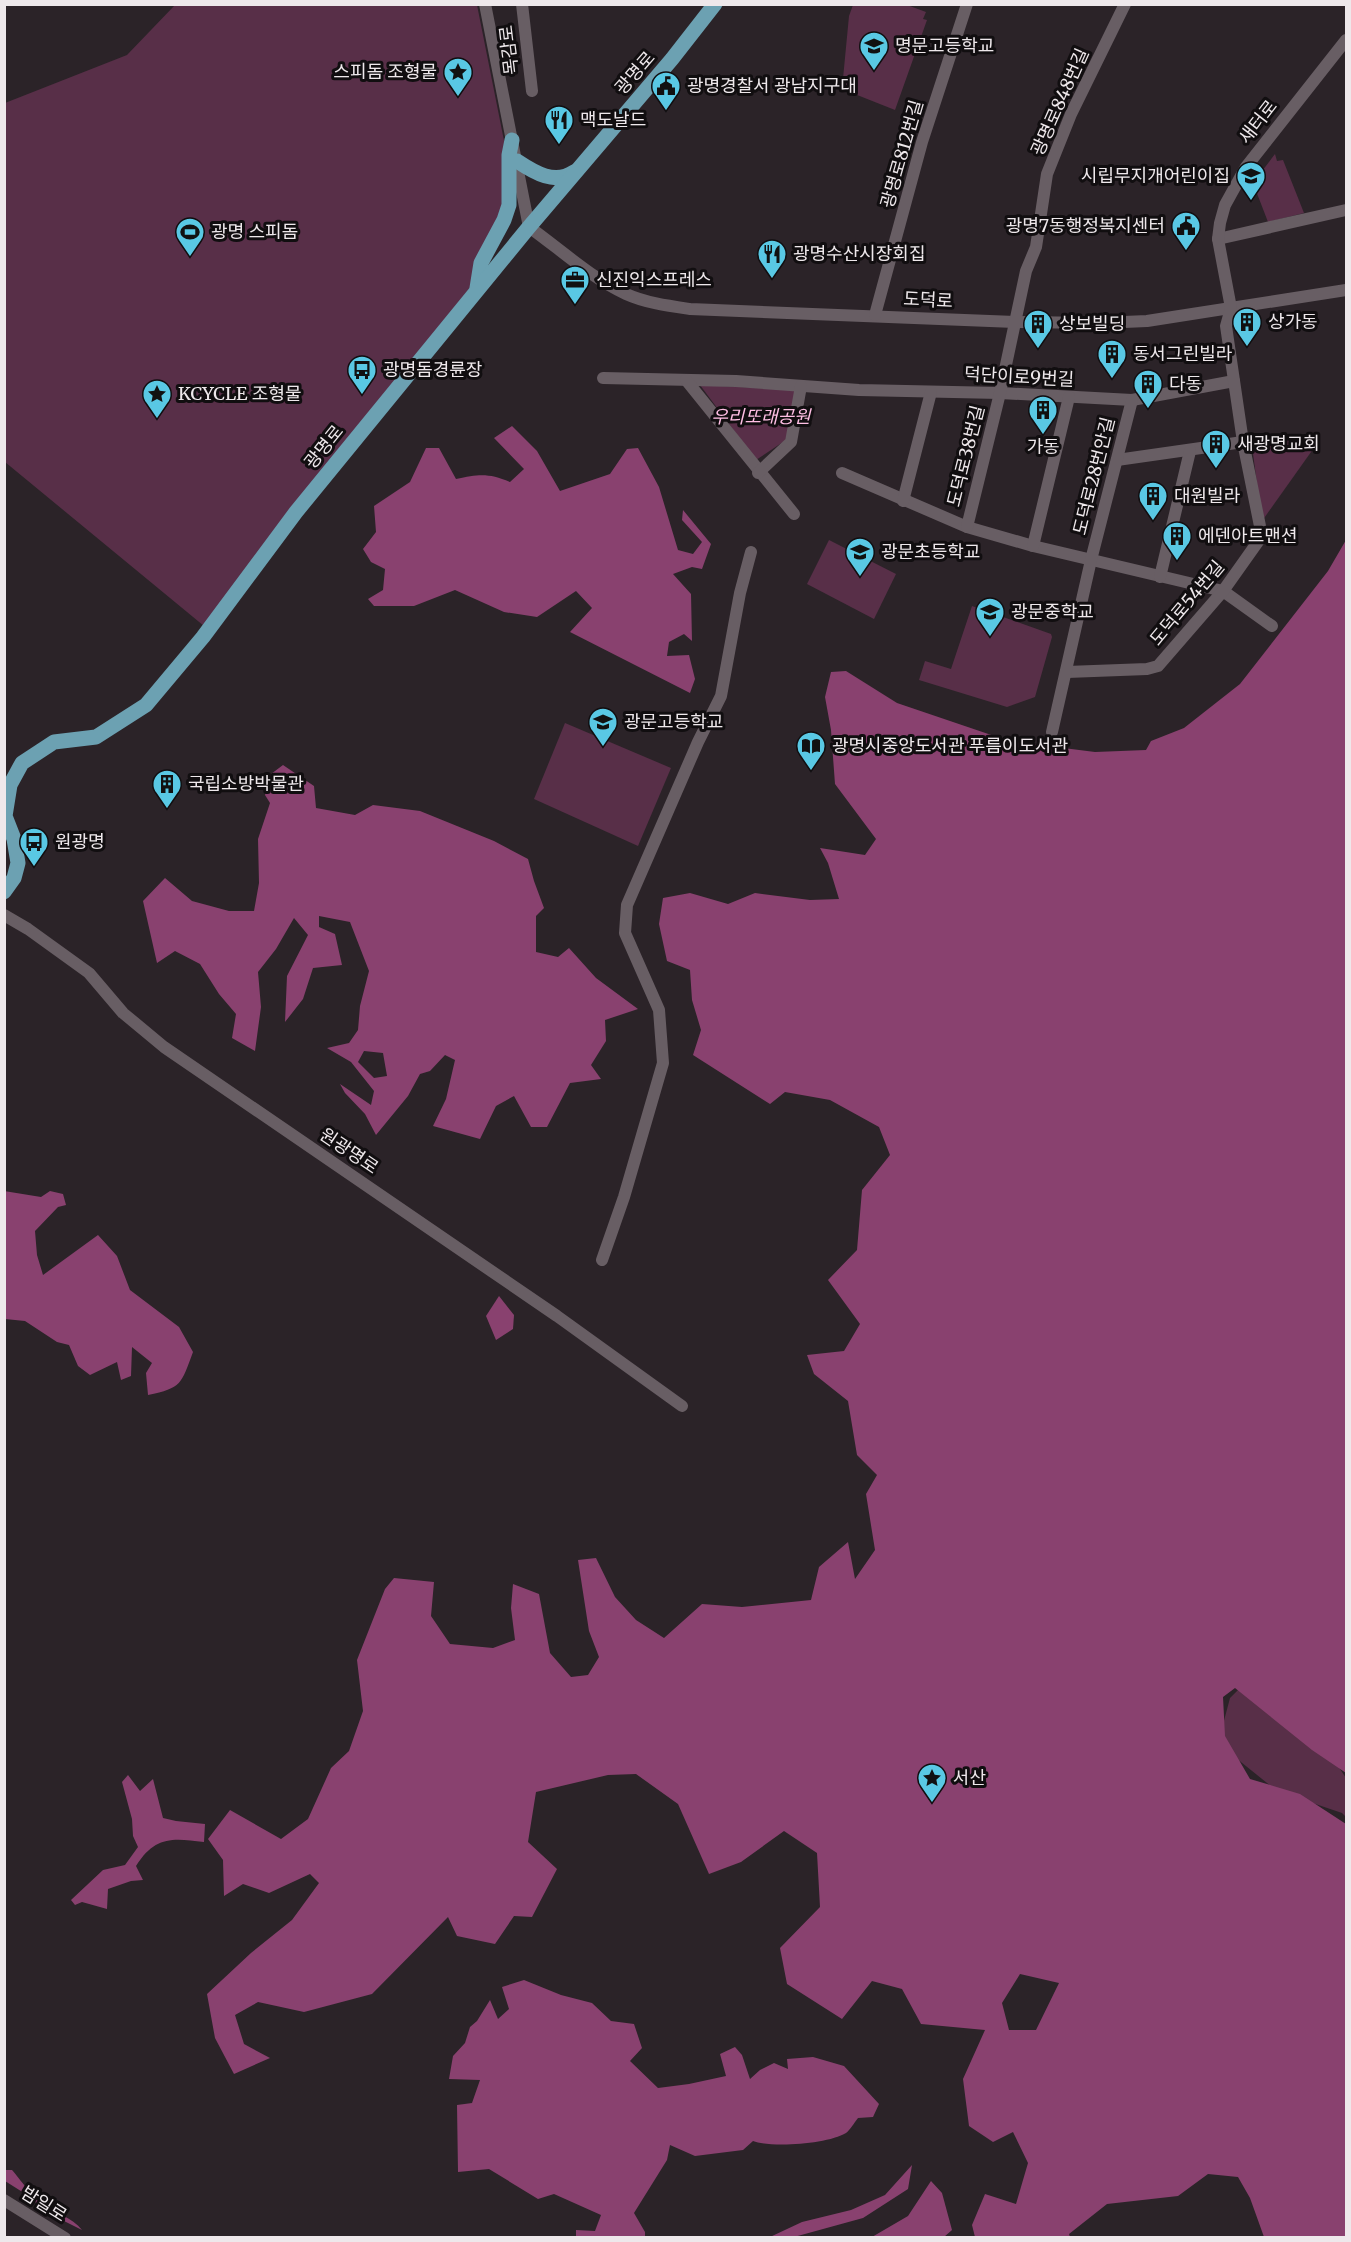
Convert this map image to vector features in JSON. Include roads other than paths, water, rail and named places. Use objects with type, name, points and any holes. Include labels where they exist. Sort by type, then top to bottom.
[{"type":"main road","name":"광명로","points":[[4,892],[18,863],[14,839],[5,816],[10,785],[22,763],[54,742],[96,737],[146,705],[203,637],[296,512],[529,227],[672,59],[715,4]]},
{"type":"main road","points":[[476,291],[481,263],[504,220],[509,205],[508,154],[512,140]]},
{"type":"main road","points":[[517,161],[540,174],[554,178],[563,178],[579,168]]},
{"type":"street","points":[[485,4],[529,227]]},
{"type":"street","name":"목감로","points":[[522,4],[532,91]]},
{"type":"street","name":"광명로812번길","points":[[875,315],[922,142],[967,4]]},
{"type":"street","name":"광명로848번길","points":[[1015,322],[1026,271],[1036,247],[1047,174],[1057,147],[1125,4]]},
{"type":"street","name":"새터로","points":[[1231,308],[1218,239],[1225,205],[1246,166],[1347,40]]},
{"type":"street","points":[[1218,239],[1347,210]]},
{"type":"street","name":"도덕로","points":[[529,227],[609,285],[649,301],[690,309],[1015,322],[1147,321],[1347,290]]},
{"type":"street","name":"도덕로54번길","points":[[1067,672],[1147,669],[1158,666],[1223,591],[1262,536],[1243,442],[1226,326],[1231,308]]},
{"type":"street","name":"도덕로38번길","points":[[967,527],[1015,322]]},
{"type":"street","name":"덕단이로9번길","points":[[603,378],[1132,400],[1234,381]]},
{"type":"street","points":[[686,380],[794,514]]},
{"type":"street","points":[[758,472],[791,442],[801,386]]},
{"type":"street","points":[[903,501],[931,392]]},
{"type":"street","points":[[1033,546],[1069,397]]},
{"type":"street","name":"도덕로28번안길","points":[[1052,732],[1091,560],[1132,400]]},
{"type":"street","points":[[1117,460],[1243,442]]},
{"type":"street","points":[[1160,577],[1190,451]]},
{"type":"street","name":"도덕로28번안길","points":[[842,473],[967,527],[1033,546],[1223,591],[1272,626]]},
{"type":"street","points":[[602,1260],[624,1197],[663,1063],[659,1010],[624,933],[627,906],[698,742],[721,696],[740,593],[751,552]]},
{"type":"street","name":"원광명로","points":[[4,915],[28,928],[89,973],[123,1013],[164,1047],[557,1316],[682,1406]]},
{"type":"street","name":"밤일로","points":[[4,2200],[65,2238]]},
{"type":"place","name":"명문고등학교","points":[[874,72]]},
{"type":"place","name":"스피돔 조형물","points":[[458,98]]},
{"type":"place","name":"광명경찰서 광남지구대","points":[[666,112]]},
{"type":"place","name":"맥도날드","points":[[559,146]]},
{"type":"place","name":"시립무지개어린이집","points":[[1251,202]]},
{"type":"place","name":"광명7동행정복지센터","points":[[1186,252]]},
{"type":"place","name":"광명 스피돔","points":[[190,258]]},
{"type":"place","name":"광명수산시장회집","points":[[772,280]]},
{"type":"place","name":"신진익스프레스","points":[[575,306]]},
{"type":"place","name":"상가동","points":[[1247,348]]},
{"type":"place","name":"상보빌딩","points":[[1038,350]]},
{"type":"place","name":"동서그린빌라","points":[[1112,380]]},
{"type":"place","name":"광명돔경륜장","points":[[362,396]]},
{"type":"place","name":"다동","points":[[1148,410]]},
{"type":"place","name":"KCYCLE 조형물","points":[[157,420]]},
{"type":"place","name":"가동","points":[[1043,436]]},
{"type":"place","name":"새광명교회","points":[[1216,470]]},
{"type":"place","name":"대원빌라","points":[[1153,522]]},
{"type":"place","name":"에덴아트맨션","points":[[1177,562]]},
{"type":"place","name":"광문초등학교","points":[[860,578]]},
{"type":"place","name":"광문중학교","points":[[990,638]]},
{"type":"place","name":"광문고등학교","points":[[603,748]]},
{"type":"place","name":"광명시중앙도서관 푸름이도서관","points":[[811,772]]},
{"type":"place","name":"국립소방박물관","points":[[167,810]]},
{"type":"place","name":"원광명","points":[[34,868]]},
{"type":"place","name":"서산","points":[[932,1804]]},
{"type":"park label","name":"우리또래공원","points":[[761,417]]}]
